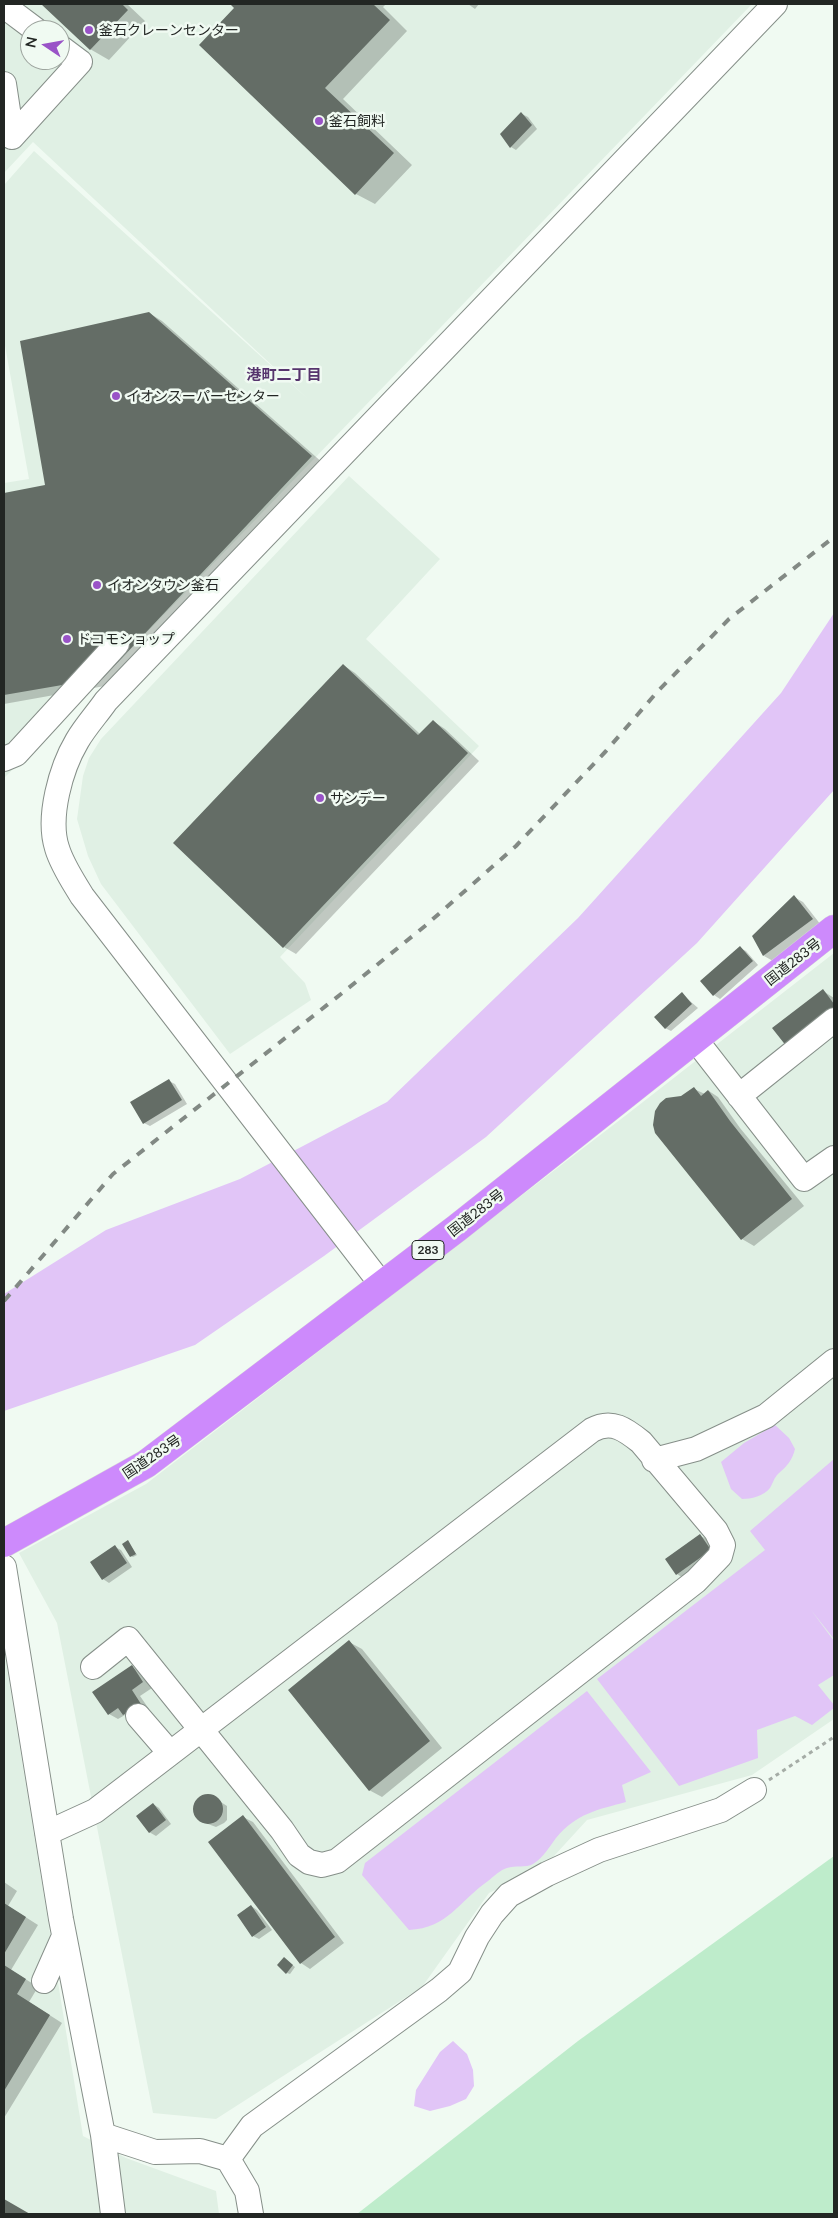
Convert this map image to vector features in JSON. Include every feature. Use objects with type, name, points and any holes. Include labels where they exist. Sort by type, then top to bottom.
[{"type":"highway","name":"国道283号","points":[[4,1543],[146,1464],[382,1285],[834,929]]},
{"type":"street","points":[[382,1285],[82,896],[64,866],[56,847],[54,822],[57,795],[65,766],[77,741],[113,694],[775,4]]},
{"type":"street","points":[[4,6],[23,20]]},
{"type":"street","points":[[4,84],[12,137],[80,62],[70,54]]},
{"type":"street","points":[[4,759],[16,754],[117,644]]},
{"type":"street","points":[[739,1096],[834,1020]]},
{"type":"street","points":[[695,1039],[804,1179],[834,1158]]},
{"type":"street","points":[[654,1460],[696,1449],[766,1416],[834,1361]]},
{"type":"street","points":[[47,1833],[95,1811],[170,1753],[201,1730],[592,1430],[602,1425],[614,1425],[628,1432],[641,1442],[654,1460],[716,1532],[723,1545],[720,1556],[696,1581],[337,1861],[322,1864],[309,1862],[299,1855],[282,1830],[201,1730],[128,1639],[93,1667]]},
{"type":"street","points":[[4,1567],[12,1664],[47,1833],[64,1936],[103,2135],[113,2214]]},
{"type":"street","points":[[138,1716],[170,1753]]},
{"type":"street","points":[[228,2159],[252,2126],[439,1990],[460,1972],[477,1938],[492,1914],[509,1895],[547,1874],[599,1850],[722,1810],[754,1790]]},
{"type":"street","points":[[44,1981],[64,1936]]},
{"type":"street","points":[[103,2135],[155,2152],[200,2151],[228,2159],[247,2191],[250,2214]]},
{"type":"path","points":[[754,1790],[834,1737]]},
{"type":"shaded area","points":[[4,4],[752,4],[52,731],[4,778],[4,483],[29,479],[4,340],[4,185],[34,151],[308,399],[33,142],[4,173]]},
{"type":"shaded area","points":[[349,476],[440,559],[366,639],[479,746],[280,957],[305,983],[311,1000],[230,1054],[101,884],[88,856],[77,819],[83,776],[89,758],[101,739]]},
{"type":"shaded area","points":[[834,613],[834,790],[697,943],[486,1137],[324,1256],[195,1345],[4,1411],[4,1294],[106,1230],[240,1179],[387,1102],[578,918],[781,693]]},
{"type":"shaded area","points":[[834,953],[834,1719],[752,1775],[587,1820],[543,1868],[489,1893],[422,1987],[216,2119],[153,2113],[57,1623],[19,1553],[146,1484]]},
{"type":"shaded area","points":[[775,1425],[789,1438],[795,1449],[792,1457],[767,1491],[757,1496],[742,1499],[731,1489],[721,1462],[744,1443]]},
{"type":"shaded area","points":[[834,1459],[834,1639],[811,1610],[834,1641],[834,1675],[818,1685],[834,1705],[834,1708],[812,1725],[795,1716],[757,1730],[758,1758],[679,1786],[597,1679],[765,1550],[750,1531]]},
{"type":"shaded area","points":[[4,1650],[83,2136],[126,2158],[216,2191],[219,2214],[4,2214]]},
{"type":"shaded area","points":[[587,1691],[651,1772],[622,1785],[626,1802],[588,1814],[572,1823],[533,1864],[502,1870],[443,1919],[422,1928],[409,1930],[362,1875],[365,1863]]},
{"type":"shaded area","points":[[453,2041],[467,2054],[473,2070],[474,2086],[466,2099],[450,2106],[430,2111],[414,2106],[416,2090],[440,2052]]},
{"type":"green space","points":[[834,1856],[834,2214],[357,2214],[578,2041]]},
{"type":"building","name":"釜石クレーンセンター","points":[[41,4],[122,4],[128,10],[90,50],[70,31],[70,20],[58,20]]},
{"type":"building","name":"釜石飼料","points":[[230,4],[373,4],[390,20],[325,88],[394,153],[355,195],[199,45],[234,8]]},
{"type":"building","points":[[521,112],[532,125],[510,148],[500,134]]},
{"type":"building","name":"イオンタウン釜石","points":[[149,312],[312,456],[103,678],[4,695],[4,493],[45,485],[20,341]]},
{"type":"building","name":"サンデー","points":[[343,664],[418,735],[433,720],[468,753],[283,948],[173,843]]},
{"type":"building","points":[[794,895],[813,919],[763,956],[752,936]]},
{"type":"building","points":[[740,946],[753,961],[713,996],[700,981]]},
{"type":"building","points":[[823,989],[834,1004],[834,1011],[787,1047],[772,1028]]},
{"type":"building","points":[[682,992],[692,1004],[665,1029],[654,1017]]},
{"type":"building","points":[[169,1079],[182,1100],[143,1124],[130,1102]]},
{"type":"building","points":[[694,1087],[701,1096],[708,1090],[792,1199],[741,1240],[655,1133],[653,1125],[655,1111],[660,1103],[666,1098],[681,1096]]},
{"type":"building","points":[[700,1534],[711,1550],[676,1575],[665,1559]]},
{"type":"building","points":[[128,1540],[136,1554],[130,1557],[122,1544]]},
{"type":"building","points":[[115,1545],[127,1563],[102,1580],[90,1562]]},
{"type":"building","points":[[349,1640],[430,1741],[369,1791],[288,1690]]},
{"type":"building","points":[[132,1665],[143,1682],[132,1690],[141,1704],[123,1715],[118,1708],[108,1715],[92,1692]]},
{"type":"building","points":[[208,1794],[219,1798],[223,1809],[219,1820],[208,1824],[197,1820],[193,1809],[197,1798]]},
{"type":"building","points":[[153,1803],[166,1820],[149,1833],[136,1816]]},
{"type":"building","points":[[243,1815],[335,1937],[300,1964],[208,1842]]},
{"type":"building","points":[[4,1903],[26,1917],[4,1954]]},
{"type":"building","points":[[251,1905],[266,1927],[252,1937],[237,1915]]},
{"type":"building","points":[[284,1957],[293,1965],[286,1974],[277,1965]]},
{"type":"building","points":[[4,1965],[26,1979],[17,1994],[50,2015],[4,2091]]},
{"type":"building","points":[[4,2199],[30,2214],[4,2214]]},
{"type":"railway","points":[[4,1301],[113,1174],[425,926],[516,846],[606,751],[658,691],[729,619],[834,537]]},
{"type":"place","name":"釜石クレーンセンター","points":[[89,30]]},
{"type":"place","name":"釜石飼料","points":[[319,121]]},
{"type":"place","name":"イオンスーパーセンター","points":[[116,396]]},
{"type":"place","name":"イオンタウン釜石","points":[[97,585]]},
{"type":"place","name":"ドコモショップ","points":[[67,639]]},
{"type":"place","name":"サンデー","points":[[320,798]]},
{"type":"district","name":"港町二丁目","points":[[284,375]]}]
